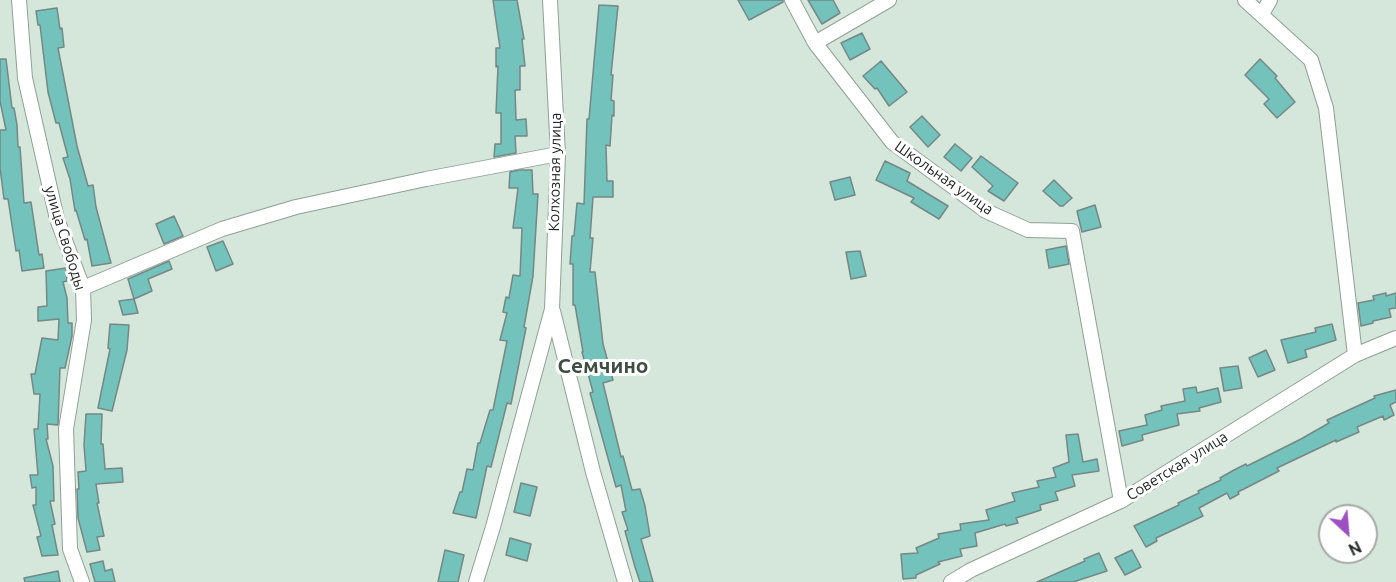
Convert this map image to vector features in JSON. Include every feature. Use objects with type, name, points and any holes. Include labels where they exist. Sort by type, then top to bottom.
[{"type":"street","name":"улица Свободы","points":[[20,0],[27,88],[57,219],[83,288],[84,320],[66,429],[70,549],[82,582]]},
{"type":"street","name":"Колхозная улица","points":[[476,582],[552,309],[558,154],[550,0]]},
{"type":"street","name":"Школьная улица","points":[[792,0],[815,43],[892,142],[986,211],[1028,230],[1072,231],[1121,501]]},
{"type":"street","points":[[815,43],[890,0]]},
{"type":"street","points":[[1245,0],[1311,60],[1326,108],[1355,355]]},
{"type":"street","points":[[1262,14],[1270,0]]},
{"type":"street","points":[[83,288],[222,229],[296,207],[558,154]]},
{"type":"street","name":"Колхозная улица","points":[[552,309],[593,472],[624,582]]},
{"type":"street","name":"Советская улица","points":[[951,582],[971,570],[1121,501],[1355,355],[1396,338]]},
{"type":"building","points":[[493,0],[517,0],[524,39],[522,39],[525,66],[520,66],[520,90],[515,90],[516,120],[526,119],[527,136],[515,136],[516,153],[494,157],[495,144],[501,144],[501,113],[496,113],[498,66],[496,67],[496,48],[500,48]]},
{"type":"building","points":[[738,0],[783,0],[783,2],[749,20]]},
{"type":"building","points":[[808,0],[833,0],[840,13],[822,24]]},
{"type":"building","points":[[599,5],[618,6],[611,75],[613,75],[611,100],[614,101],[614,116],[612,115],[610,146],[606,145],[607,181],[613,181],[613,197],[593,197],[590,272],[595,272],[603,344],[613,380],[603,383],[621,457],[623,456],[632,490],[640,489],[645,506],[650,536],[641,539],[653,582],[640,582],[635,567],[625,531],[628,530],[622,512],[626,511],[621,485],[616,487],[590,393],[593,392],[582,352],[575,305],[573,305],[573,264],[570,264],[572,236],[574,236],[577,203],[584,204],[587,119],[589,119]]},
{"type":"building","points":[[57,8],[64,47],[58,48],[77,146],[88,186],[93,185],[96,207],[111,263],[92,266],[87,239],[85,240],[75,211],[70,179],[63,158],[68,157],[48,92],[40,25],[38,25],[36,11]]},
{"type":"building","points":[[862,33],[870,49],[850,60],[841,43]]},
{"type":"building","points":[[0,59],[6,59],[12,108],[14,108],[17,125],[24,203],[31,202],[39,255],[42,254],[44,268],[22,271],[19,250],[16,251],[8,199],[4,199],[0,168],[0,130],[6,130],[0,101]]},
{"type":"building","points":[[1260,59],[1277,76],[1275,78],[1295,102],[1277,118],[1264,104],[1269,99],[1245,75]]},
{"type":"building","points":[[881,61],[907,92],[889,106],[877,88],[875,89],[863,76]]},
{"type":"building","points":[[922,116],[940,135],[928,147],[910,127]]},
{"type":"building","points":[[955,144],[972,158],[961,171],[944,157]]},
{"type":"building","points":[[981,156],[1018,183],[1004,201],[988,191],[993,186],[972,167]]},
{"type":"building","points":[[885,161],[910,173],[907,181],[948,206],[939,219],[911,202],[914,198],[876,180]]},
{"type":"building","points":[[532,170],[533,194],[538,194],[533,276],[524,327],[526,328],[511,404],[507,403],[491,467],[487,466],[476,518],[453,513],[460,492],[462,492],[467,469],[473,470],[478,443],[480,443],[490,410],[493,410],[507,341],[500,340],[507,313],[503,312],[506,297],[509,298],[513,275],[520,276],[522,228],[513,228],[518,188],[509,188],[510,172]]},
{"type":"building","points":[[850,177],[855,195],[835,200],[830,182]]},
{"type":"building","points":[[1054,180],[1072,198],[1063,206],[1043,191]]},
{"type":"building","points":[[1095,205],[1101,227],[1082,232],[1077,211]]},
{"type":"building","points":[[174,216],[183,236],[164,244],[156,224]]},
{"type":"building","points":[[223,241],[233,264],[216,271],[207,247]]},
{"type":"building","points":[[1066,246],[1069,264],[1049,268],[1046,250]]},
{"type":"building","points":[[860,251],[866,276],[851,279],[846,252]]},
{"type":"building","points":[[169,261],[172,269],[148,279],[152,291],[134,299],[128,279]]},
{"type":"building","points":[[66,268],[67,281],[63,282],[67,298],[68,323],[72,323],[72,336],[65,368],[60,368],[58,425],[47,424],[48,439],[46,439],[53,466],[54,501],[50,501],[58,555],[42,556],[37,537],[41,536],[33,505],[36,505],[36,487],[32,488],[30,475],[38,475],[34,429],[38,429],[40,394],[34,394],[31,374],[35,374],[42,338],[58,340],[59,319],[38,321],[38,307],[47,306],[46,271]]},
{"type":"building","points":[[1386,293],[1386,296],[1396,293],[1396,308],[1389,309],[1391,317],[1361,326],[1358,303],[1374,300],[1373,296]]},
{"type":"building","points":[[134,299],[138,313],[123,315],[119,301]]},
{"type":"building","points":[[110,324],[129,325],[127,350],[112,411],[98,408],[110,349],[108,348]]},
{"type":"building","points":[[1332,324],[1336,340],[1305,350],[1307,357],[1288,363],[1281,340],[1316,332],[1315,328]]},
{"type":"building","points":[[1266,350],[1275,370],[1258,377],[1249,358]]},
{"type":"building","points":[[1238,366],[1242,388],[1224,391],[1220,368]]},
{"type":"building","points":[[1196,387],[1197,393],[1218,388],[1221,402],[1199,408],[1200,411],[1177,414],[1179,425],[1142,435],[1143,440],[1122,446],[1119,431],[1147,425],[1145,415],[1162,410],[1161,406],[1185,401],[1183,389]]},
{"type":"building","points":[[1396,390],[1396,402],[1390,405],[1394,415],[1384,420],[1383,416],[1357,427],[1359,432],[1336,442],[1336,440],[1277,468],[1279,471],[1238,492],[1239,494],[1230,499],[1227,493],[1199,508],[1203,516],[1156,538],[1157,541],[1146,547],[1134,526],[1179,505],[1178,503],[1199,493],[1198,491],[1221,480],[1220,478],[1234,470],[1246,464],[1247,466],[1301,439],[1329,423],[1327,420],[1375,398],[1374,396]]},
{"type":"building","points":[[86,414],[102,414],[101,444],[103,444],[105,469],[122,468],[123,482],[96,484],[99,503],[97,503],[104,536],[97,537],[100,550],[87,552],[78,518],[77,489],[79,489],[78,472],[86,471],[84,445]]},
{"type":"building","points":[[1078,434],[1083,462],[1097,459],[1099,471],[1072,475],[1075,486],[1055,492],[1058,500],[1040,505],[1041,510],[1016,518],[1018,523],[1006,526],[1005,524],[975,533],[977,546],[960,549],[962,556],[938,562],[940,564],[916,575],[916,578],[903,579],[901,554],[918,553],[916,548],[939,538],[938,534],[961,530],[960,524],[989,520],[986,510],[1015,501],[1012,493],[1039,487],[1037,481],[1056,477],[1053,468],[1069,462],[1066,435]]},
{"type":"building","points":[[521,483],[537,487],[530,516],[514,512]]},
{"type":"building","points":[[510,538],[531,544],[527,561],[506,555]]},
{"type":"building","points":[[445,550],[464,555],[458,582],[438,582]]},
{"type":"building","points":[[1132,550],[1141,567],[1125,575],[1115,558]]},
{"type":"building","points":[[1099,553],[1107,571],[1073,582],[1037,582],[1085,561],[1084,559]]},
{"type":"building","points":[[103,561],[105,571],[112,569],[115,582],[95,582],[90,564]]},
{"type":"building","points":[[58,571],[60,582],[25,582],[24,578]]},
{"type":"district","name":"Семчино","points":[[603,366]]}]
